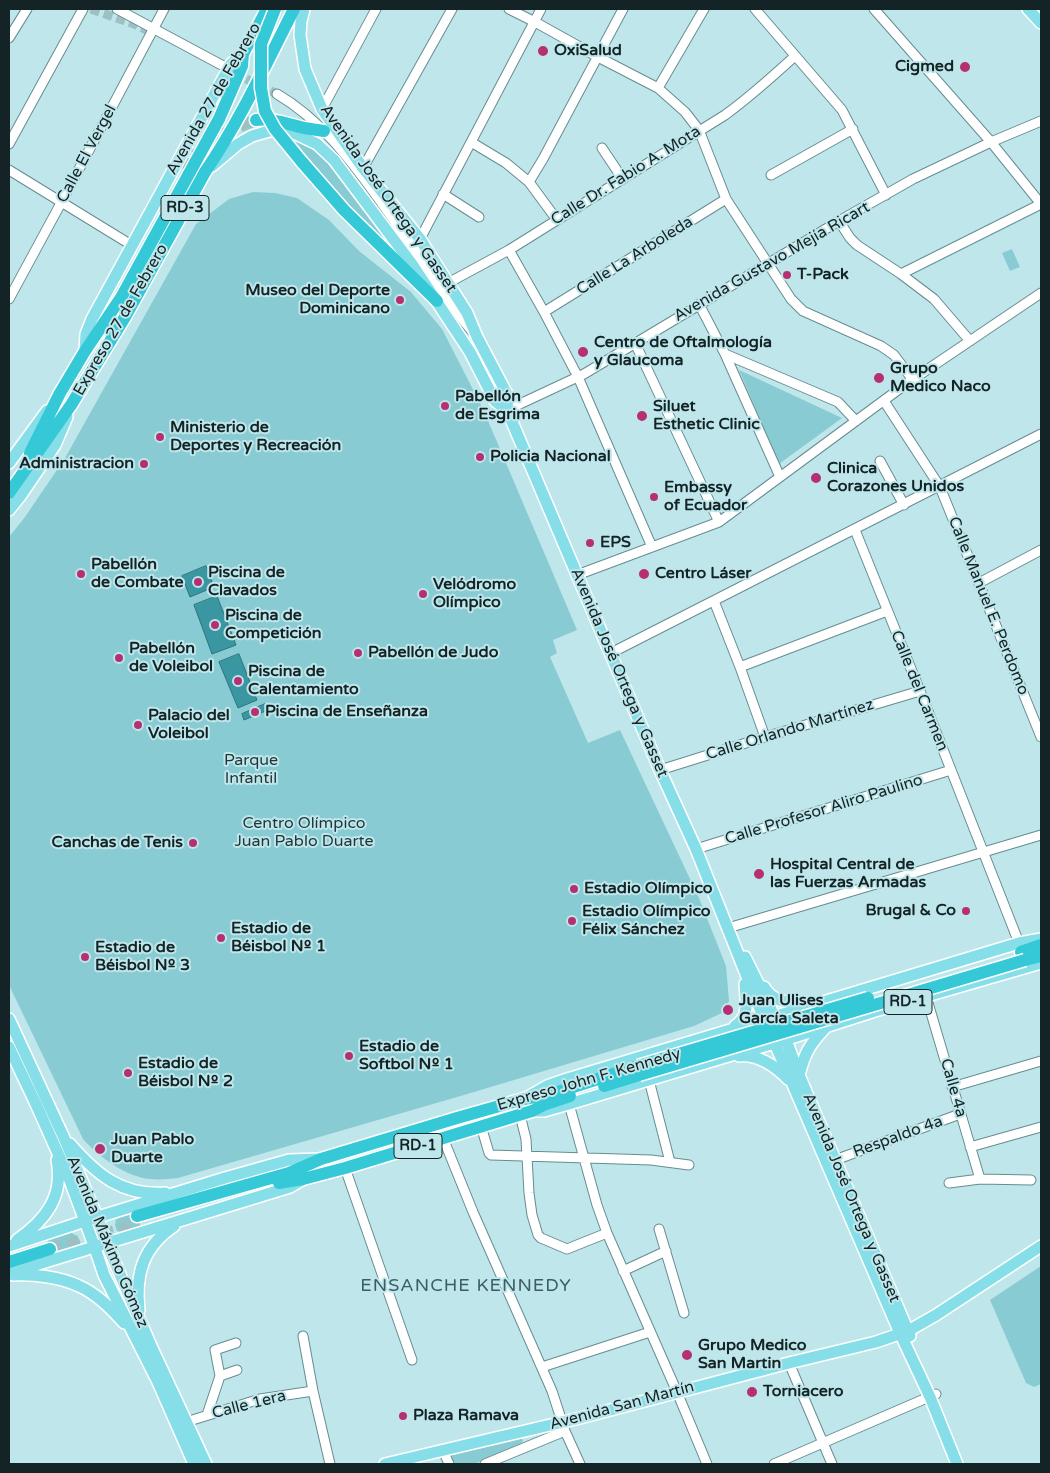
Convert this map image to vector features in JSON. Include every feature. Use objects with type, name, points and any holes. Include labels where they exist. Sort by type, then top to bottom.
[{"type":"highway","name":"Avenida 27 de Febrero","points":[[243,54],[267,9]]},
{"type":"highway","points":[[275,9],[262,44],[261,88],[265,110],[275,129],[344,210],[437,301]]},
{"type":"highway","name":"Expreso 27 de Febrero","points":[[9,493],[71,405],[125,317],[205,172],[262,75],[294,9]]},
{"type":"highway","name":"Expreso 27 de Febrero","points":[[9,481],[30,453],[86,346],[122,296],[218,119],[242,66],[243,54]]},
{"type":"highway","points":[[256,120],[280,121],[302,128],[324,131]]},
{"type":"highway","points":[[86,346],[183,169]]},
{"type":"highway","name":"Expreso John F. Kennedy","points":[[1041,946],[1022,952],[642,1074],[546,1104],[526,1113],[345,1168],[138,1220],[289,1173],[321,1159],[524,1099],[642,1074],[772,1020],[1022,952],[1041,956]]},
{"type":"highway","points":[[9,1254],[49,1246],[9,1262]]},
{"type":"main road","name":"Avenida José Ortega y Gasset","points":[[304,9],[300,35],[305,69],[322,108],[363,168],[420,239],[467,313],[477,337],[508,396],[507,410],[660,770],[696,849],[730,932],[738,958],[772,1020]]},
{"type":"main road","points":[[1028,9],[1041,23]]},
{"type":"main road","name":"Avenida 27 de Febrero","points":[[86,346],[86,334],[106,291],[133,246],[231,64],[243,54]]},
{"type":"main road","name":"Avenida José Ortega y Gasset","points":[[205,172],[238,144],[252,136],[269,131],[286,131],[317,144],[334,160],[362,195],[437,301],[470,352],[495,401],[507,410]]},
{"type":"main road","name":"RD-3","points":[[9,463],[60,394]]},
{"type":"main road","name":"RD-3","points":[[9,510],[22,495],[55,445],[71,405]]},
{"type":"main road","name":"Avenida José Ortega y Gasset","points":[[730,932],[754,975],[780,1042],[794,1087],[965,1464]]},
{"type":"main road","name":"RD-1","points":[[524,1099],[547,1086],[564,1080],[694,1040],[772,1020],[833,998],[1022,952],[1041,939]]},
{"type":"main road","points":[[727,1031],[744,1018],[747,1009],[744,981],[738,958]]},
{"type":"main road","name":"RD-1","points":[[526,1113],[544,1111],[570,1104],[642,1074],[702,1064],[1041,963]]},
{"type":"main road","points":[[754,975],[767,992],[782,1002],[804,1002],[833,998]]},
{"type":"main road","points":[[847,994],[840,1001],[800,1014],[798,1022],[804,1028],[848,1016],[854,1018]]},
{"type":"main road","name":"Avenida Máximo Gómez","points":[[9,1019],[64,1138],[97,1217],[158,1382],[194,1464]]},
{"type":"main road","points":[[799,1075],[807,1050],[827,1026]]},
{"type":"main road","points":[[694,1040],[706,1041],[744,1029],[748,1030],[751,1034],[751,1041],[747,1045],[710,1057],[702,1064]]},
{"type":"main road","name":"Avenida José Ortega y Gasset","points":[[780,1042],[799,1075],[904,1332]]},
{"type":"main road","name":"Avenida Máximo Gómez","points":[[9,1047],[53,1143],[85,1221],[104,1275],[138,1331],[206,1464]]},
{"type":"main road","points":[[725,1057],[745,1055],[765,1061],[779,1070],[794,1087]]},
{"type":"main road","points":[[64,1138],[97,1172],[118,1185],[138,1191],[155,1193],[179,1192]]},
{"type":"main road","points":[[9,1245],[32,1230],[52,1203],[58,1184],[58,1165],[53,1143]]},
{"type":"main road","name":"RD-1","points":[[9,1245],[289,1160],[321,1159]]},
{"type":"main road","name":"RD-1","points":[[9,1274],[290,1187],[303,1179]]},
{"type":"main road","points":[[138,1331],[137,1285],[141,1267],[152,1246],[160,1237],[173,1227],[194,1217]]},
{"type":"main road","name":"Avenida San Martín","points":[[385,1464],[443,1450],[564,1427],[677,1392],[876,1342],[904,1332],[936,1315],[1041,1246]]},
{"type":"main road","points":[[9,1274],[49,1278],[79,1286],[103,1302],[138,1331]]},
{"type":"main road","name":"Avenida José Ortega y Gasset","points":[[933,1395],[957,1464]]},
{"type":"street","points":[[9,38],[27,9]]},
{"type":"street","points":[[9,144],[83,9]]},
{"type":"street","points":[[117,9],[229,69]]},
{"type":"street","name":"Calle El Vergel","points":[[9,299],[164,9]]},
{"type":"street","points":[[322,108],[376,9]]},
{"type":"street","points":[[363,168],[452,9]]},
{"type":"street","points":[[509,9],[598,58],[658,88],[685,112],[699,130],[726,199],[791,298],[803,311],[881,346],[894,355],[913,380]]},
{"type":"street","points":[[420,239],[541,9]]},
{"type":"street","points":[[529,182],[624,9]]},
{"type":"street","points":[[658,88],[704,9]]},
{"type":"street","points":[[755,9],[842,110],[886,195]]},
{"type":"street","points":[[874,9],[991,142],[1041,204],[901,274]]},
{"type":"street","name":"Calle Dr. Fabio A. Mota","points":[[448,283],[509,250],[745,101],[795,56]]},
{"type":"street","points":[[277,94],[300,109],[337,144],[352,162],[461,318],[477,337]]},
{"type":"street","name":"Avenida Gustavo Mejía Ricart","points":[[507,410],[578,377],[839,220],[914,179],[991,142],[1041,121]]},
{"type":"street","points":[[772,175],[853,129]]},
{"type":"street","points":[[471,142],[506,162],[529,182],[557,220]]},
{"type":"street","points":[[602,148],[622,178]]},
{"type":"street","points":[[9,170],[133,246]]},
{"type":"street","points":[[444,194],[479,217]]},
{"type":"street","name":"Calle La Arboleda","points":[[544,312],[726,199]]},
{"type":"street","points":[[839,220],[850,238],[858,246],[934,298],[970,341]]},
{"type":"street","points":[[509,250],[578,377],[652,547]]},
{"type":"street","points":[[577,575],[719,522],[913,380],[1041,294]]},
{"type":"street","points":[[699,304],[725,354],[780,477]]},
{"type":"street","points":[[635,343],[719,522]]},
{"type":"street","points":[[725,354],[838,402],[856,421]]},
{"type":"street","name":"Calle Manuel E. Perdomo","points":[[884,401],[940,486],[1041,737]]},
{"type":"street","points":[[611,654],[1041,434]]},
{"type":"street","points":[[880,460],[904,505]]},
{"type":"street","name":"Calle del Carmen","points":[[855,530],[984,852]]},
{"type":"street","points":[[979,583],[1041,550]]},
{"type":"street","points":[[714,601],[765,737]]},
{"type":"street","points":[[740,667],[887,611]]},
{"type":"street","name":"Calle Orlando Martínez","points":[[660,770],[920,691]]},
{"type":"street","name":"Calle Profesor Aliro Paulino","points":[[696,849],[951,770]]},
{"type":"street","points":[[730,932],[1041,835]]},
{"type":"street","points":[[984,852],[1022,952]]},
{"type":"street","name":"Calle 4a","points":[[926,996],[980,1179]]},
{"type":"street","points":[[952,1087],[1041,1061]]},
{"type":"street","points":[[642,1074],[670,1162]]},
{"type":"street","points":[[570,1104],[607,1233],[677,1392],[706,1464]]},
{"type":"street","points":[[526,1113],[529,1193],[532,1215],[538,1235],[567,1249],[607,1233]]},
{"type":"street","name":"Respaldo 4a","points":[[835,1160],[960,1114]]},
{"type":"street","points":[[481,1126],[491,1155],[670,1162],[689,1165]]},
{"type":"street","points":[[970,1147],[1041,1127]]},
{"type":"street","points":[[443,1138],[473,1212],[542,1367],[580,1464]]},
{"type":"street","points":[[345,1168],[412,1360]]},
{"type":"street","points":[[949,1183],[980,1179],[1031,1180]]},
{"type":"street","points":[[659,1229],[684,1312]]},
{"type":"street","points":[[623,1272],[666,1251]]},
{"type":"street","points":[[542,1367],[650,1332]]},
{"type":"street","points":[[303,1336],[313,1391],[330,1464]]},
{"type":"street","points":[[207,1415],[220,1376],[214,1352],[216,1349],[236,1343]]},
{"type":"street","points":[[789,1363],[832,1464]]},
{"type":"street","points":[[220,1376],[236,1370]]},
{"type":"street","name":"Calle 1era","points":[[186,1422],[260,1400],[313,1391]]},
{"type":"street","points":[[774,1464],[933,1395]]},
{"type":"street","points":[[485,1464],[564,1427]]},
{"type":"street","points":[[443,1450],[449,1464]]},
{"type":"green space","points":[[292,138],[299,140],[322,156],[410,267],[344,202]]},
{"type":"green space","name":"Centro Olímpico Juan Pablo Duarte","points":[[253,192],[275,193],[297,198],[329,220],[359,251],[411,292],[442,329],[483,409],[577,630],[553,640],[557,653],[550,657],[588,743],[620,730],[699,898],[726,966],[729,1001],[724,1012],[694,1026],[178,1178],[150,1179],[122,1170],[97,1153],[83,1139],[9,985],[9,537],[65,458],[196,224],[229,199]]},
{"type":"green space","points":[[1012,249],[1020,267],[1010,271],[1002,253]]},
{"type":"green space","points":[[739,370],[842,418],[779,464]]},
{"type":"green space","points":[[134,1213],[139,1229],[124,1233],[117,1231],[116,1219]]},
{"type":"green space","points":[[70,1232],[79,1239],[79,1249],[53,1256],[47,1240]]},
{"type":"green space","points":[[1041,1266],[1041,1384],[1034,1387],[1026,1383],[990,1300]]},
{"type":"green space","points":[[521,1438],[523,1440],[522,1443],[474,1464],[452,1464],[450,1459],[452,1455]]},
{"type":"shaded area","name":"Piscina de Clavados","points":[[206,566],[214,587],[190,597],[182,576]]},
{"type":"shaded area","name":"Piscina de Competición","points":[[217,596],[236,645],[212,654],[194,605]]},
{"type":"shaded area","name":"Piscina de Calentamiento","points":[[239,654],[257,700],[238,708],[219,662]]},
{"type":"shaded area","name":"Piscina de Enseñanza","points":[[265,704],[268,710],[244,720],[242,714]]},
{"type":"tunnel","points":[[91,9],[134,24],[153,33]]},
{"type":"tunnel","points":[[234,73],[277,94]]},
{"type":"tunnel","points":[[183,169],[190,160],[216,139],[235,128],[256,120]]},
{"type":"tunnel","points":[[50,1249],[140,1224]]},
{"type":"place","name":"OxiSalud","points":[[543,51]]},
{"type":"place","name":"Cigmed","points":[[965,67]]},
{"type":"place","name":"T-Pack","points":[[787,275]]},
{"type":"place","name":"Museo del Deporte Dominicano","points":[[400,300]]},
{"type":"place","name":"Centro de Oftalmología y Glaucoma","points":[[583,352]]},
{"type":"place","name":"Grupo Medico Naco","points":[[879,378]]},
{"type":"place","name":"Pabellón de Esgrima","points":[[445,406]]},
{"type":"place","name":"Siluet Esthetic Clinic","points":[[642,416]]},
{"type":"place","name":"Ministerio de Deportes y Recreación","points":[[160,437]]},
{"type":"place","name":"Policia Nacional","points":[[480,457]]},
{"type":"place","name":"Administracion","points":[[144,464]]},
{"type":"place","name":"Clinica Corazones Unidos","points":[[816,478]]},
{"type":"place","name":"Embassy of Ecuador","points":[[654,497]]},
{"type":"place","name":"EPS","points":[[590,543]]},
{"type":"place","name":"Pabellón de Combate","points":[[81,574]]},
{"type":"place","name":"Centro Láser","points":[[644,574]]},
{"type":"place","name":"Piscina de Clavados","points":[[198,582]]},
{"type":"place","name":"Velódromo Olímpico","points":[[423,594]]},
{"type":"place","name":"Piscina de Competición","points":[[215,625]]},
{"type":"place","name":"Pabellón de Judo","points":[[358,653]]},
{"type":"place","name":"Pabellón de Voleibol","points":[[119,658]]},
{"type":"place","name":"Piscina de Calentamiento","points":[[238,681]]},
{"type":"place","name":"Piscina de Enseñanza","points":[[255,712]]},
{"type":"place","name":"Palacio del Voleibol","points":[[138,725]]},
{"type":"place","name":"Canchas de Tenis","points":[[193,843]]},
{"type":"place","name":"Hospital Central de las Fuerzas Armadas","points":[[759,874]]},
{"type":"place","name":"Estadio Olímpico","points":[[574,889]]},
{"type":"place","name":"Brugal & Co","points":[[966,911]]},
{"type":"place","name":"Estadio Olímpico Félix Sánchez","points":[[572,921]]},
{"type":"place","name":"Estadio de Béisbol Nº 1","points":[[221,938]]},
{"type":"place","name":"Estadio de Béisbol Nº 3","points":[[85,957]]},
{"type":"place","name":"Juan Ulises García Saleta","points":[[728,1010]]},
{"type":"place","name":"Estadio de Softbol Nº 1","points":[[349,1056]]},
{"type":"place","name":"Estadio de Béisbol Nº 2","points":[[128,1073]]},
{"type":"place","name":"Juan Pablo Duarte","points":[[100,1149]]},
{"type":"place","name":"Grupo Medico San Martin","points":[[687,1355]]},
{"type":"place","name":"Torniacero","points":[[752,1392]]},
{"type":"place","name":"Plaza Ramava","points":[[403,1416]]},
{"type":"district","name":"ENSANCHE KENNEDY","points":[[466,1286]]},
{"type":"park label","name":"Parque Infantil","points":[[251,770]]}]
